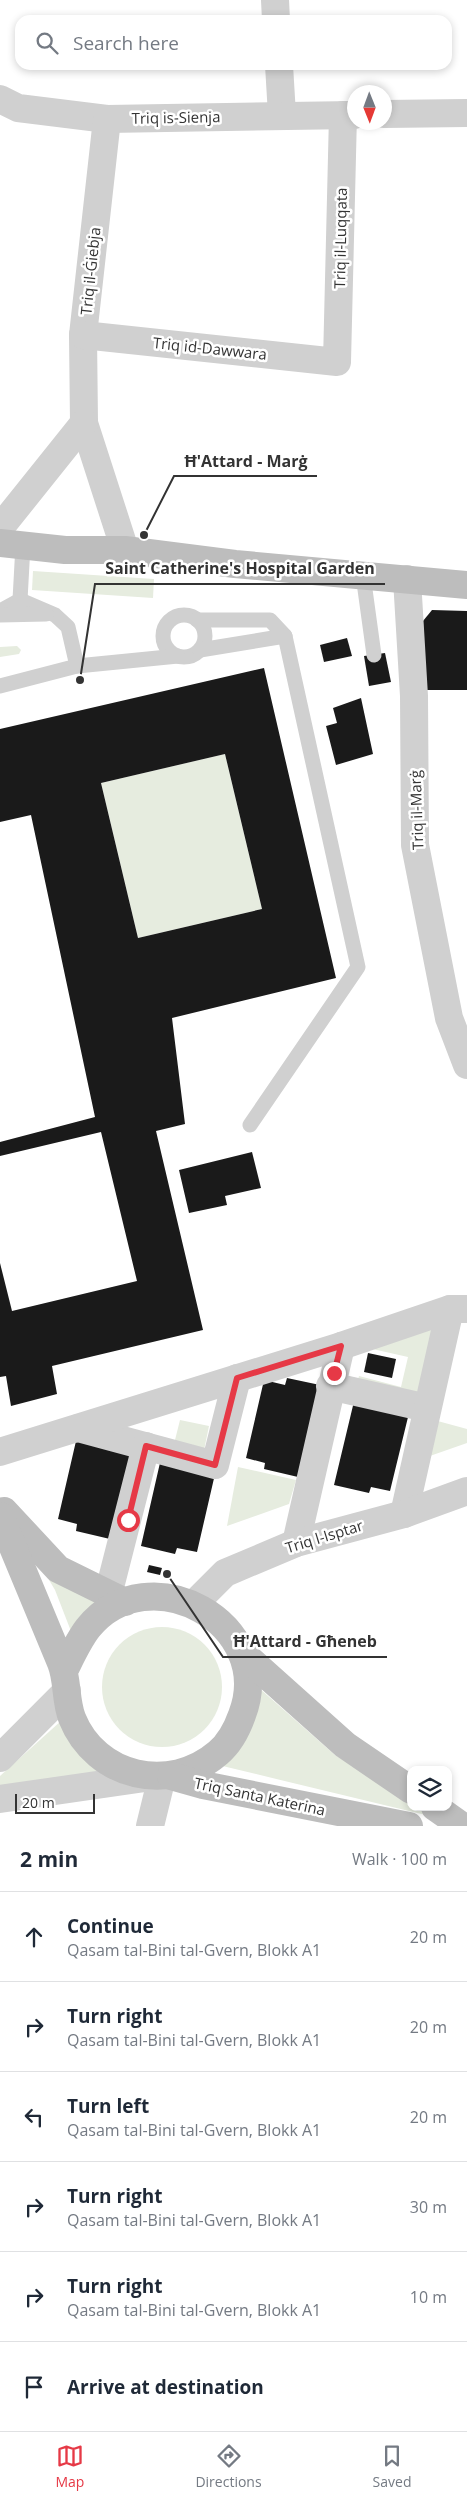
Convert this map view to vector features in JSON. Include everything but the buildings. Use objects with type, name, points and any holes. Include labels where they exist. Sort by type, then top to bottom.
[{"type":"street","points":[[275,0],[276,15]]},
{"type":"street","points":[[279,70],[282,115]]},
{"type":"street","name":"Triq is-Sienja","points":[[0,99],[18,108],[107,119],[347,115]]},
{"type":"street","points":[[392,114],[467,113]]},
{"type":"street","name":"Triq il-Ġiebja","points":[[107,119],[83,335],[84,423],[125,550]]},
{"type":"street","name":"Triq il-Luqqata","points":[[337,362],[348,130]]},
{"type":"street","name":"Triq id-Dawwara","points":[[83,335],[337,362]]},
{"type":"street","points":[[0,528],[84,423]]},
{"type":"street","points":[[11,544],[65,550],[125,550],[226,563],[467,585]]},
{"type":"street","name":"Triq il-Marġ","points":[[407,579],[414,696],[415,845],[458,1014],[467,1065]]},
{"type":"street","points":[[0,1452],[458,1309]]},
{"type":"street","points":[[404,1514],[427,1408],[458,1309]]},
{"type":"street","points":[[296,1543],[330,1386],[341,1346]]},
{"type":"street","points":[[78,1428],[215,1465],[237,1378]]},
{"type":"street","points":[[330,1386],[427,1408]]},
{"type":"street","points":[[0,1507],[58,1569],[116,1599],[146,1446]]},
{"type":"street","name":"Triq l-Isptar","points":[[194,1604],[225,1572],[296,1543],[404,1514],[467,1491]]},
{"type":"street","name":"Triq Santa Katerina","points":[[0,1516],[66,1681],[71,1717],[84,1740],[102,1759],[126,1771],[409,1826]]},
{"type":"street","name":"Triq Santa Katerina","points":[[66,1681],[76,1646],[89,1628],[116,1599],[163,1597],[194,1604],[213,1616],[224,1627],[241,1652],[345,1745],[407,1787]]},
{"type":"street","name":"Triq Santa Katerina","points":[[162,1777],[197,1768],[220,1752],[236,1731],[246,1706],[247,1678],[241,1652]]},
{"type":"street","points":[[0,1758],[66,1681]]},
{"type":"street","points":[[0,1799],[162,1777],[150,1826]]},
{"type":"street","points":[[441,1811],[462,1826]]},
{"type":"lane","points":[[11,544],[20,600]]},
{"type":"lane","points":[[363,575],[374,655]]},
{"type":"lane","points":[[0,610],[20,600]]},
{"type":"lane","points":[[20,600],[52,614],[68,627],[77,666]]},
{"type":"lane","points":[[0,615],[52,614]]},
{"type":"lane","points":[[178,656],[169,652],[162,639],[165,626],[180,615],[189,616],[197,620],[270,620],[285,636],[358,967],[250,1125]]},
{"type":"lane","points":[[197,620],[204,630],[200,650]]},
{"type":"lane","points":[[0,686],[77,666],[178,656],[188,657],[200,650],[285,636]]},
{"type":"shaded area","points":[[33,571],[154,579],[153,598],[32,590]]},
{"type":"shaded area","points":[[17,646],[21,650],[19,654],[0,657],[0,647]]},
{"type":"shaded area","points":[[225,754],[262,909],[138,938],[101,783]]},
{"type":"shaded area","points":[[438,1325],[419,1398],[357,1383],[359,1376],[401,1387],[408,1357],[368,1348]]},
{"type":"shaded area","points":[[180,1420],[209,1426],[203,1455],[173,1448]]},
{"type":"shaded area","points":[[434,1420],[467,1429],[467,1443],[427,1457]]},
{"type":"shaded area","points":[[238,1467],[296,1480],[289,1504],[227,1526]]},
{"type":"shaded area","points":[[29,1546],[109,1607],[74,1639],[55,1590]]},
{"type":"shaded area","points":[[162,1627],[185,1631],[205,1644],[218,1664],[222,1687],[218,1710],[205,1730],[185,1743],[162,1747],[139,1743],[119,1730],[106,1710],[102,1687],[106,1664],[119,1644],[139,1631]]},
{"type":"shaded area","points":[[259,1688],[335,1755],[407,1800],[407,1811],[210,1763]]},
{"type":"shaded area","points":[[61,1721],[125,1777],[0,1789],[0,1776]]},
{"type":"shaded area","points":[[409,1811],[427,1811],[438,1818]]},
{"type":"place","name":"Ħ'Attard - Marġ","points":[[144,535]]},
{"type":"place","name":"Saint Catherine's Hospital Garden","points":[[80,680]]},
{"type":"place","name":"Ħ'Attard - Għeneb","points":[[167,1574]]},
{"type":"route","points":[[128,1520],[146,1446],[215,1465],[237,1378],[341,1346],[334,1373]]}]
